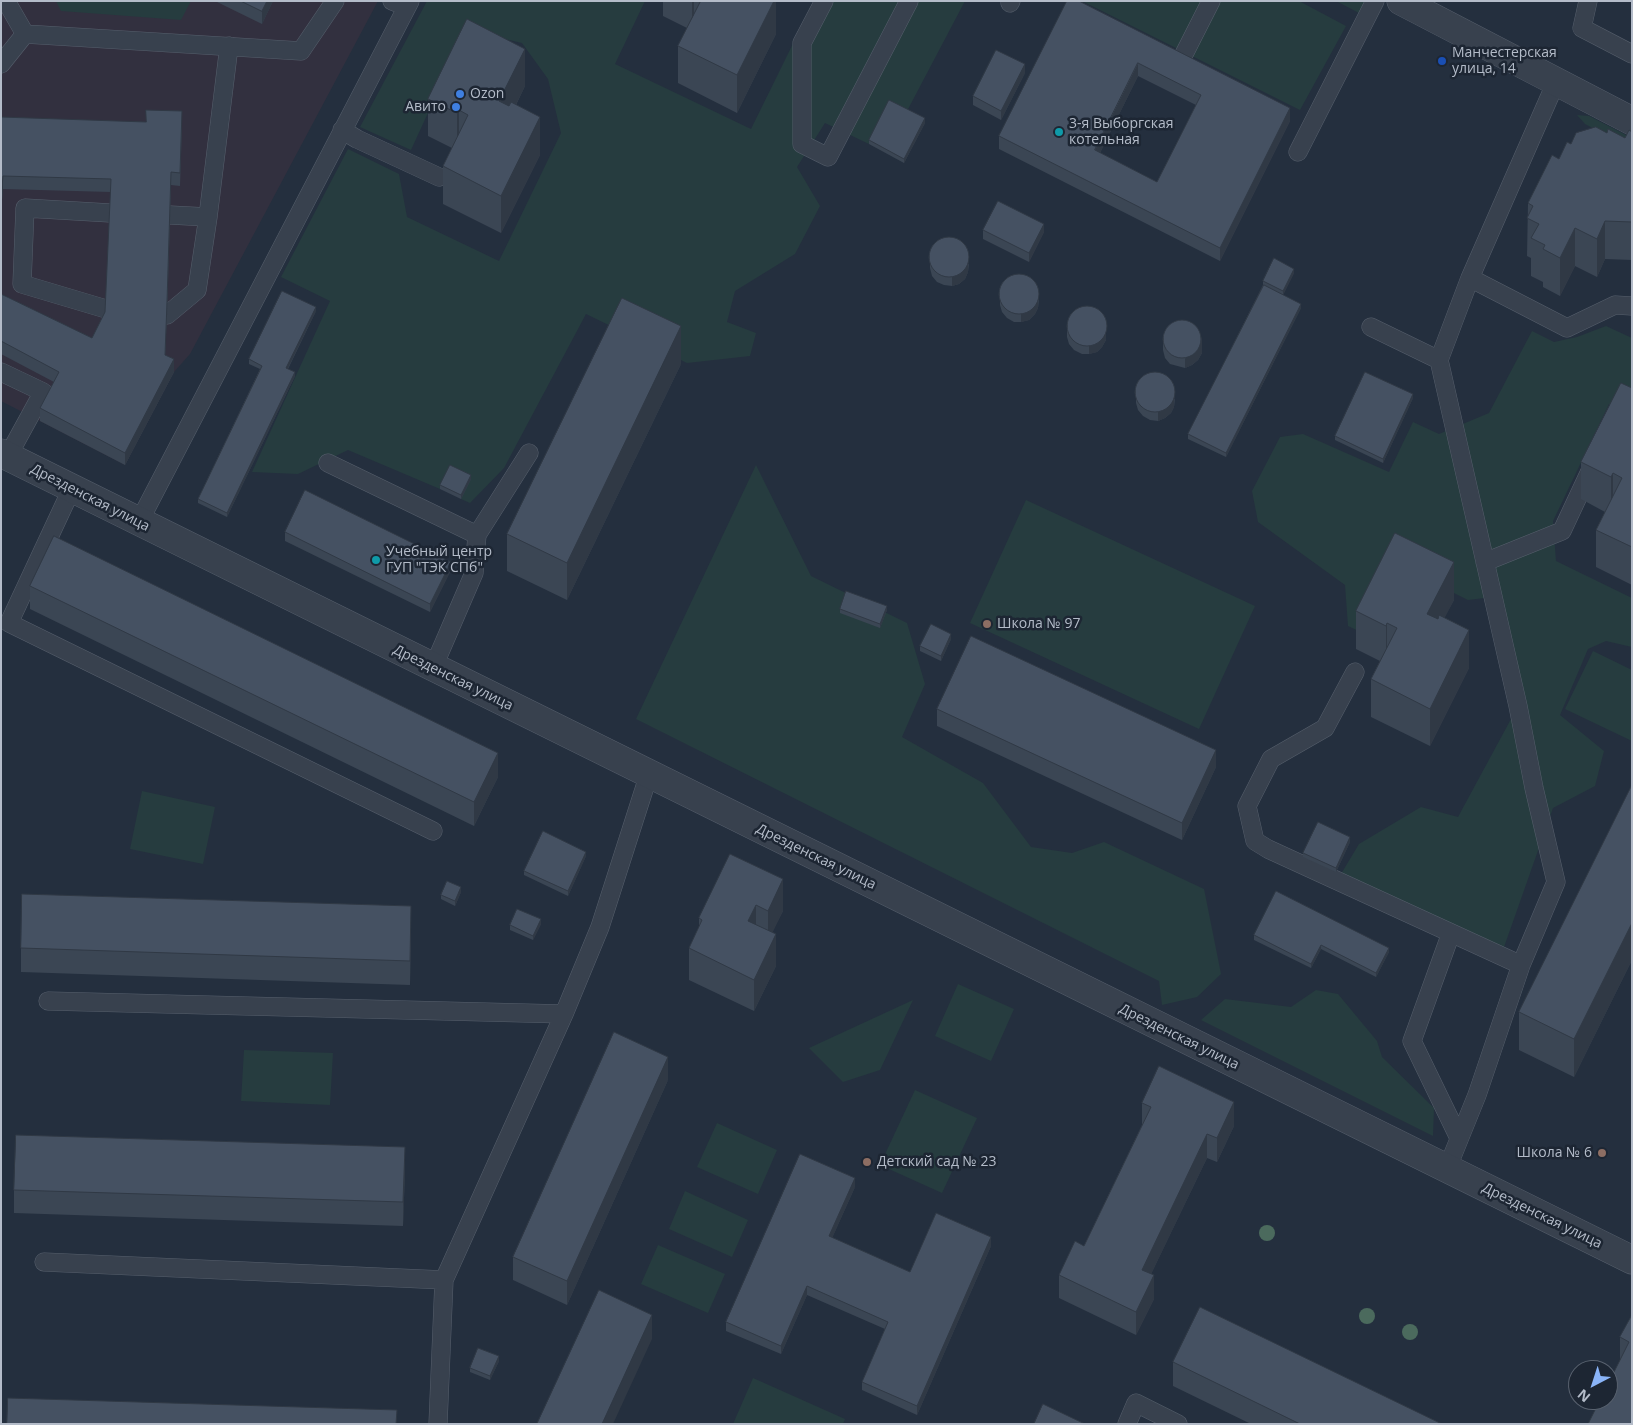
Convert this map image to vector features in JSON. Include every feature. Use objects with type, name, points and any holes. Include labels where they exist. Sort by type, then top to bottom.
[{"type":"street","points":[[1401,1],[1632,121]]},
{"type":"street","name":"Дрезденская улица","points":[[5,454],[433,668],[1632,1260]]},
{"type":"lane","points":[[25,34],[301,51],[335,1]]},
{"type":"lane","points":[[824,1],[802,43],[802,144],[828,157],[909,1]]},
{"type":"lane","points":[[1179,64],[1211,1]]},
{"type":"lane","points":[[1298,152],[1375,1]]},
{"type":"lane","points":[[1588,1],[1582,28],[1632,54]]},
{"type":"lane","points":[[4,2],[25,34]]},
{"type":"lane","points":[[139,522],[342,130],[403,3]]},
{"type":"lane","points":[[1,64],[25,34]]},
{"type":"lane","points":[[167,315],[197,290],[229,46]]},
{"type":"lane","points":[[1447,1169],[1477,1095],[1521,965],[1556,882],[1439,360],[1470,278],[1556,82]]},
{"type":"lane","points":[[342,130],[357,139],[439,177]]},
{"type":"lane","points":[[106,309],[22,284],[25,208],[110,212]]},
{"type":"lane","points":[[170,215],[208,216]]},
{"type":"lane","points":[[1470,278],[1567,328],[1615,305],[1632,306]]},
{"type":"lane","points":[[1370,327],[1439,360]]},
{"type":"lane","points":[[1,372],[43,392],[5,454]]},
{"type":"lane","points":[[433,668],[474,573],[477,535],[529,453]]},
{"type":"lane","points":[[1485,562],[1562,531],[1598,456]]},
{"type":"lane","points":[[328,462],[477,535]]},
{"type":"lane","points":[[72,488],[9,623],[434,832]]},
{"type":"lane","points":[[1355,672],[1326,728],[1271,759],[1247,806],[1255,841],[1268,850],[1521,965]]},
{"type":"lane","points":[[438,1424],[444,1280],[564,1014],[600,928],[649,774]]},
{"type":"lane","points":[[1451,933],[1412,1041],[1459,1138]]},
{"type":"lane","points":[[48,1001],[564,1014]]},
{"type":"lane","points":[[44,1262],[444,1280]]},
{"type":"lane","points":[[1127,1424],[1136,1403],[1178,1424]]},
{"type":"shaded area","points":[[1,1],[378,1],[190,354],[174,372],[125,465],[1,401]]},
{"type":"green space","points":[[56,1],[191,1],[181,20],[61,11]]},
{"type":"green space","points":[[427,1],[645,1],[615,64],[751,129],[814,1],[965,1],[906,113],[889,105],[869,144],[825,123],[797,167],[820,206],[795,254],[735,291],[727,322],[756,333],[750,356],[687,363],[586,314],[504,468],[470,503],[461,499],[450,469],[440,489],[348,450],[298,474],[252,472],[330,301],[281,277],[348,149],[399,174],[407,217],[499,261],[561,133],[548,79],[522,43],[466,30],[411,150],[360,127]]},
{"type":"green space","points":[[1082,1],[1299,1],[1346,26],[1300,110]]},
{"type":"green space","points":[[1336,1],[1364,1],[1365,2],[1359,13]]},
{"type":"green space","points":[[1577,115],[1589,116],[1632,138],[1632,148],[1585,124]]},
{"type":"green space","points":[[1606,326],[1632,338],[1632,414],[1609,404],[1553,521],[1556,561],[1632,598],[1632,647],[1606,641],[1588,649],[1560,715],[1604,751],[1595,786],[1553,808],[1503,950],[1341,874],[1359,844],[1421,807],[1458,817],[1524,695],[1501,596],[1468,600],[1404,568],[1363,633],[1348,626],[1345,585],[1258,522],[1252,491],[1280,437],[1303,434],[1389,472],[1413,422],[1439,434],[1489,413],[1532,331],[1554,342],[1577,337]]},
{"type":"green space","points":[[756,465],[811,576],[907,623],[925,684],[902,737],[983,783],[1031,847],[1072,853],[1104,842],[1204,889],[1221,974],[1197,997],[1162,1005],[1159,981],[636,719]]},
{"type":"green space","points":[[1026,500],[1255,606],[1199,729],[970,623]]},
{"type":"green space","points":[[1593,651],[1632,670],[1632,741],[1565,709]]},
{"type":"green space","points":[[142,791],[215,807],[203,864],[130,849]]},
{"type":"green space","points":[[958,984],[1014,1009],[991,1061],[935,1036]]},
{"type":"green space","points":[[1316,990],[1338,994],[1377,1041],[1382,1057],[1434,1108],[1433,1136],[1201,1020],[1225,999],[1291,1007]]},
{"type":"green space","points":[[913,1000],[880,1070],[843,1082],[809,1048]]},
{"type":"green space","points":[[244,1050],[333,1053],[330,1105],[241,1101]]},
{"type":"green space","points":[[915,1090],[977,1118],[942,1193],[880,1165]]},
{"type":"green space","points":[[717,1123],[777,1150],[758,1194],[697,1167]]},
{"type":"green space","points":[[685,1191],[748,1220],[732,1257],[669,1229]]},
{"type":"green space","points":[[658,1245],[725,1274],[708,1313],[641,1284]]},
{"type":"green space","points":[[753,1378],[845,1419],[843,1424],[733,1424]]},
{"type":"building","points":[[241,1],[267,1],[262,11]]},
{"type":"building","points":[[701,1],[774,1],[737,75],[678,46]]},
{"type":"building","name":"3-я Выборгская котельная","points":[[1067,1],[1079,1],[1290,108],[1220,248],[999,136]],"holes":[[[1138,63],[1201,95],[1157,182],[1095,150]]]},
{"type":"building","points":[[467,19],[525,49],[499,101],[509,106],[511,102],[540,117],[501,196],[443,166],[468,115],[459,110],[457,113],[428,99]]},
{"type":"building","points":[[996,50],[1025,64],[1001,111],[973,96]]},
{"type":"building","points":[[889,100],[925,118],[904,159],[869,140]]},
{"type":"building","points":[[146,110],[182,111],[180,173],[171,172],[165,355],[174,359],[125,453],[40,408],[59,372],[1,341],[1,294],[92,338],[105,312],[111,179],[3,176],[1,198],[1,117],[146,122]]},
{"type":"building","points":[[1596,127],[1607,133],[1608,129],[1625,138],[1629,130],[1632,132],[1632,222],[1605,221],[1597,239],[1575,228],[1560,258],[1543,249],[1545,245],[1531,238],[1539,224],[1527,218],[1533,206],[1528,203],[1552,155],[1559,159],[1567,142],[1571,144],[1576,133]]},
{"type":"building","points":[[998,201],[1044,224],[1029,253],[983,230]]},
{"type":"building","points":[[949,237],[963,243],[969,257],[963,271],[949,277],[935,271],[929,257],[935,243]]},
{"type":"building","points":[[1274,258],[1294,269],[1283,291],[1263,281]]},
{"type":"building","points":[[1019,274],[1033,280],[1039,294],[1033,308],[1019,314],[1005,308],[999,294],[1005,280]]},
{"type":"building","points":[[1264,285],[1301,304],[1226,453],[1188,434]]},
{"type":"building","points":[[282,291],[316,307],[286,368],[295,372],[227,513],[198,499],[262,366],[249,359]]},
{"type":"building","points":[[622,298],[681,326],[567,563],[507,534]]},
{"type":"building","points":[[1087,306],[1101,312],[1107,326],[1101,340],[1087,346],[1073,340],[1067,326],[1073,312]]},
{"type":"building","points":[[1182,320],[1196,325],[1201,339],[1196,353],[1182,358],[1168,353],[1163,339],[1168,325]]},
{"type":"building","points":[[1155,372],[1169,378],[1175,392],[1169,406],[1155,412],[1141,406],[1135,392],[1141,378]]},
{"type":"building","points":[[1365,372],[1413,394],[1383,459],[1335,436]]},
{"type":"building","points":[[1621,383],[1632,388],[1632,547],[1596,530],[1622,478],[1613,473],[1611,477],[1581,462]]},
{"type":"building","points":[[450,465],[471,475],[461,495],[440,485]]},
{"type":"building","name":"Учебный центр ГУП \"ТЭК СПб\"","points":[[305,490],[451,562],[430,604],[285,532]]},
{"type":"building","points":[[1395,533],[1454,562],[1427,614],[1438,619],[1439,615],[1469,630],[1430,709],[1371,679],[1397,628],[1387,623],[1386,626],[1356,611]]},
{"type":"building","points":[[54,536],[498,753],[474,802],[30,586]]},
{"type":"building","points":[[846,591],[887,606],[880,624],[840,609]]},
{"type":"building","points":[[931,624],[951,634],[941,656],[920,646]]},
{"type":"building","points":[[971,636],[1216,750],[1182,823],[937,709]]},
{"type":"building","points":[[1632,785],[1632,923],[1574,1039],[1519,1012]]},
{"type":"building","points":[[1318,822],[1350,837],[1336,868],[1303,853]]},
{"type":"building","points":[[543,831],[586,852],[568,891],[524,871]]},
{"type":"building","points":[[730,854],[783,879],[768,911],[756,905],[748,921],[776,934],[754,980],[689,948],[702,920],[699,918]]},
{"type":"building","points":[[447,881],[461,887],[455,901],[441,895]]},
{"type":"building","points":[[1276,891],[1389,948],[1376,973],[1321,945],[1311,964],[1254,935]]},
{"type":"building","points":[[22,894],[411,906],[410,961],[21,948]]},
{"type":"building","points":[[517,909],[541,919],[533,936],[510,925]]},
{"type":"building","points":[[614,1032],[668,1057],[567,1281],[513,1257]]},
{"type":"building","points":[[1159,1066],[1234,1102],[1217,1138],[1207,1134],[1142,1270],[1154,1275],[1136,1312],[1059,1275],[1075,1241],[1084,1246],[1151,1107],[1142,1103]]},
{"type":"building","points":[[16,1135],[405,1147],[403,1202],[14,1190]]},
{"type":"building","points":[[800,1154],[855,1178],[829,1236],[910,1272],[936,1213],[991,1237],[917,1406],[862,1382],[888,1322],[807,1286],[781,1346],[726,1322]]},
{"type":"building","points":[[599,1290],[652,1315],[602,1424],[537,1424]]},
{"type":"building","points":[[1200,1307],[1442,1424],[1300,1424],[1173,1362]]},
{"type":"building","points":[[1632,1315],[1632,1424],[1588,1424],[1595,1410],[1618,1410],[1618,1364],[1629,1342],[1620,1337]]},
{"type":"building","points":[[478,1348],[499,1356],[490,1376],[470,1368]]},
{"type":"building","points":[[8,1398],[397,1410],[396,1424],[7,1424]]},
{"type":"building","points":[[1043,1404],[1085,1424],[1034,1424]]},
{"type":"place","name":"Манчестерская улица, 14","points":[[1442,61]]},
{"type":"place","name":"Ozon","points":[[460,94]]},
{"type":"place","name":"Авито","points":[[456,107]]},
{"type":"place","name":"3-я Выборгская котельная","points":[[1059,132]]},
{"type":"place","name":"Учебный центр ГУП \"ТЭК СПб\"","points":[[376,560]]},
{"type":"place","name":"Школа № 97","points":[[987,624]]},
{"type":"place","name":"Школа № 6","points":[[1602,1153]]},
{"type":"place","name":"Детский сад № 23","points":[[867,1162]]}]
